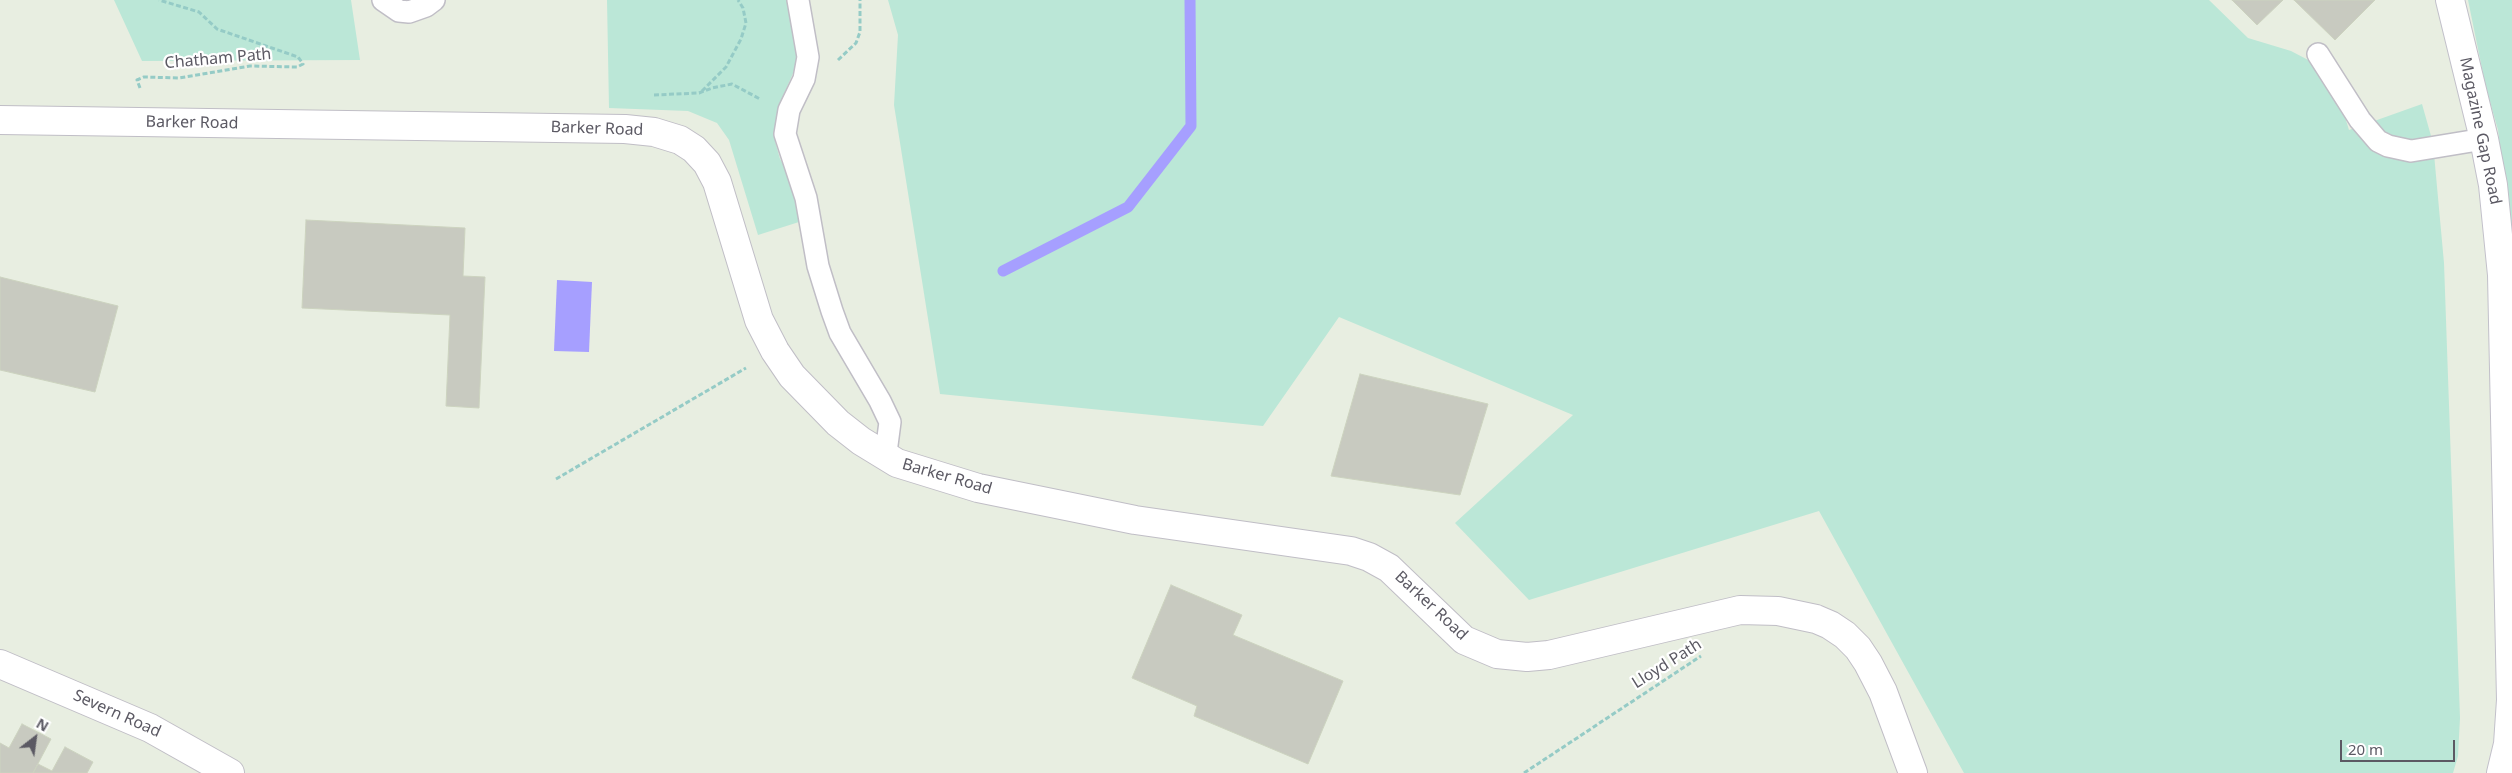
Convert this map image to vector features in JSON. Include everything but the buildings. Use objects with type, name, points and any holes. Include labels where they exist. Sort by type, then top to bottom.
[{"type":"street","name":"Magazine Gap Road","points":[[2450,0],[2484,139],[2493,185],[2502,275],[2511,700],[2508,744],[2501,773]]},
{"type":"street","name":"Barker Road","points":[[0,120],[625,129],[654,132],[680,140],[707,163],[717,182],[756,312],[775,351],[792,376],[814,401],[838,423],[882,455],[912,469],[978,488],[1033,500],[1173,527],[1333,548],[1360,554],[1395,573],[1464,640],[1497,654],[1520,657],[1549,655],[1740,610],[1778,611],[1816,619],[1830,625],[1845,635],[1858,648],[1868,663],[1883,692],[1913,773]]},
{"type":"street","name":"Severn Road","points":[[0,664],[150,728],[230,773]]},
{"type":"lane","points":[[383,0],[399,11],[409,12],[426,6],[434,0]]},
{"type":"lane","points":[[798,0],[808,56],[804,79],[789,110],[785,134],[806,198],[818,266],[832,311],[844,340],[880,401],[890,422],[886,445],[882,455]]},
{"type":"lane","points":[[2318,54],[2360,120],[2378,141],[2388,146],[2411,151],[2484,139]]},
{"type":"path","name":"Chatham Path","points":[[151,122],[137,80],[144,77],[179,78],[250,66],[300,67],[303,64],[298,57],[217,29],[199,12],[159,0]]},
{"type":"path","points":[[700,94],[726,67],[740,39],[746,23],[743,8],[738,0]]},
{"type":"path","points":[[645,96],[700,94],[712,88],[732,84],[758,99],[770,96],[782,86],[820,74],[848,53],[856,43],[860,32],[860,0]]},
{"type":"path","points":[[556,479],[775,351]]},
{"type":"path","name":"Lloyd Path","points":[[1524,773],[1686,665],[1708,653]]},
{"type":"green space","points":[[114,0],[351,0],[360,60],[142,61]]},
{"type":"green space","points":[[607,0],[789,0],[798,62],[783,96],[776,121],[775,141],[780,159],[792,179],[799,222],[758,235],[729,140],[717,123],[688,111],[609,108]]},
{"type":"green space","points":[[888,0],[2209,0],[2248,38],[2291,51],[2312,62],[2340,101],[2349,130],[2422,104],[2433,143],[2444,263],[2460,718],[2458,756],[2453,773],[1964,773],[1819,511],[1529,600],[1455,523],[1573,415],[1339,317],[1263,426],[940,394],[894,105],[898,35]]},
{"type":"green space","points":[[2468,0],[2512,0],[2512,317],[2505,189],[2498,130],[2486,88]]},
{"type":"shaded area","points":[[557,280],[592,282],[589,352],[554,351]]},
{"type":"waterway","points":[[1003,271],[1128,207],[1191,126],[1190,0]]}]
